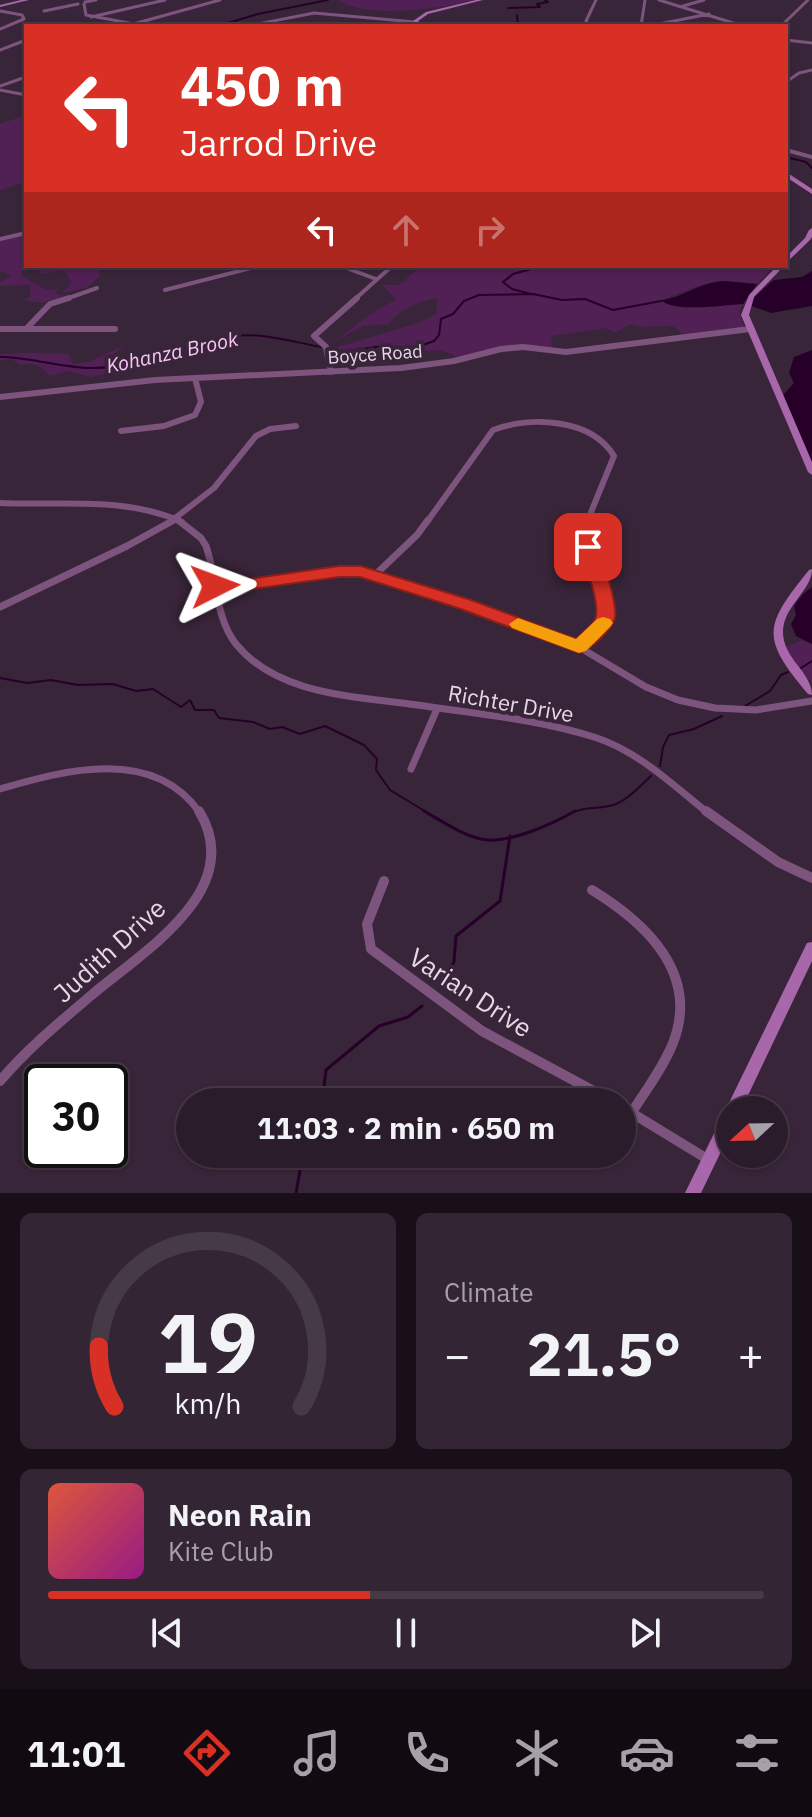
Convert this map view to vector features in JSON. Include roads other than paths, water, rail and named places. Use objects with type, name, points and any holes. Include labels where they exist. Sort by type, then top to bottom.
[{"type":"main road","points":[[0,8],[27,0]]},
{"type":"main road","points":[[419,24],[415,22],[427,13],[481,0]]},
{"type":"main road","points":[[788,175],[812,192]]},
{"type":"main road","points":[[788,259],[808,239],[812,230]]},
{"type":"main road","points":[[779,268],[749,300],[745,315],[812,472]]},
{"type":"main road","points":[[812,572],[783,608],[777,625],[780,648],[787,662],[812,691]]},
{"type":"main road","points":[[740,1096],[812,947]]},
{"type":"main road","points":[[693,1193],[716,1148]]},
{"type":"street","points":[[68,0],[78,3]]},
{"type":"street","points":[[44,11],[96,0]]},
{"type":"street","points":[[91,17],[165,0]]},
{"type":"street","points":[[85,3],[84,13],[91,17],[135,24],[216,0]]},
{"type":"street","points":[[589,24],[586,21],[596,0]]},
{"type":"street","points":[[641,24],[645,0]]},
{"type":"street","points":[[659,0],[738,24]]},
{"type":"street","points":[[683,6],[704,0]]},
{"type":"street","points":[[783,24],[808,0]]},
{"type":"street","points":[[0,8],[22,15],[24,19],[0,29]]},
{"type":"street","points":[[258,24],[314,13],[415,22]]},
{"type":"street","points":[[659,24],[711,14]]},
{"type":"street","points":[[387,24],[391,20]]},
{"type":"street","points":[[788,40],[812,43]]},
{"type":"street","points":[[0,50],[24,41]]},
{"type":"street","points":[[788,81],[799,73],[812,70]]},
{"type":"street","points":[[0,88],[24,78]]},
{"type":"street","points":[[0,88],[24,94]]},
{"type":"street","points":[[788,151],[812,157]]},
{"type":"street","points":[[0,239],[24,233]]},
{"type":"street","points":[[165,290],[251,268]]},
{"type":"street","points":[[346,268],[376,279]]},
{"type":"street","points":[[331,372],[326,347],[314,336],[390,268]]},
{"type":"street","points":[[26,329],[50,304],[97,288]]},
{"type":"street","points":[[0,329],[115,329]]},
{"type":"street","name":"Boyce Road","points":[[0,397],[195,378],[442,363],[523,347],[566,352],[750,329]]},
{"type":"street","points":[[121,431],[173,425],[192,418],[201,402],[195,378]]},
{"type":"street","points":[[376,574],[417,535],[493,430],[522,422],[552,424],[588,432],[611,446],[613,463],[587,520],[585,533],[606,614],[605,622],[579,647]]},
{"type":"street","points":[[0,607],[127,546],[177,518],[214,488],[256,436],[270,429],[296,426]]},
{"type":"street","points":[[0,503],[133,507],[177,518]]},
{"type":"street","name":"Richter Drive","points":[[177,518],[201,538],[230,638],[250,660],[270,673],[321,691],[540,723],[617,746],[745,841],[778,862],[812,878]]},
{"type":"street","points":[[216,589],[339,571],[376,574],[579,647],[646,687],[678,700],[715,708],[756,710],[812,701]]},
{"type":"street","points":[[411,769],[437,709]]},
{"type":"street","name":"Judith Drive","points":[[0,789],[83,768],[117,768],[147,774],[172,786],[198,807],[207,824],[212,861],[197,897],[161,940],[39,1041],[0,1081]]},
{"type":"street","name":"Varian Drive","points":[[384,881],[368,922],[365,938],[371,949],[482,1031],[588,1088]]},
{"type":"street","points":[[592,890],[631,913],[645,927],[659,943],[676,983],[680,1004],[677,1031],[668,1052],[636,1096]]},
{"type":"street","points":[[636,1115],[710,1161]]},
{"type":"waterway","points":[[225,24],[328,0]]},
{"type":"waterway","name":"Kohanza Brook","points":[[508,8],[540,7],[537,4],[548,2],[545,0]]},
{"type":"waterway","name":"Kohanza Brook","points":[[517,15],[518,24]]},
{"type":"waterway","name":"Kohanza Brook","points":[[788,158],[806,162],[812,168]]},
{"type":"waterway","points":[[531,294],[512,289],[503,282],[513,274],[535,268]]},
{"type":"waterway","name":"Kohanza Brook","points":[[328,349],[336,353],[382,346],[409,350],[434,341],[439,335],[441,319],[453,314],[464,301],[479,295],[533,294],[562,300],[585,299],[613,310],[661,301]]},
{"type":"waterway","name":"Kohanza Brook","points":[[0,357],[80,368],[111,367],[218,339],[246,335],[322,347]]},
{"type":"waterway","points":[[801,668],[812,661]]},
{"type":"waterway","points":[[745,706],[770,691],[781,675],[788,672]]},
{"type":"waterway","points":[[0,678],[27,683],[51,680],[78,685],[113,684],[136,691],[153,689],[181,707],[190,700],[195,710],[214,710],[219,718],[253,722],[270,729],[282,727],[300,734],[325,726],[364,745],[377,759],[376,770],[390,790],[428,813]]},
{"type":"waterway","points":[[660,766],[663,747],[669,735],[694,729],[722,716]]},
{"type":"waterway","points":[[572,813],[616,804],[651,776]]},
{"type":"waterway","points":[[424,811],[479,839],[510,837]]},
{"type":"waterway","points":[[510,837],[545,826],[575,811]]},
{"type":"waterway","points":[[439,986],[454,962],[456,936],[500,901],[510,837]]},
{"type":"waterway","points":[[324,1088],[326,1070],[379,1026],[408,1017],[422,1006]]},
{"type":"waterway","points":[[296,1193],[300,1168]]}]
